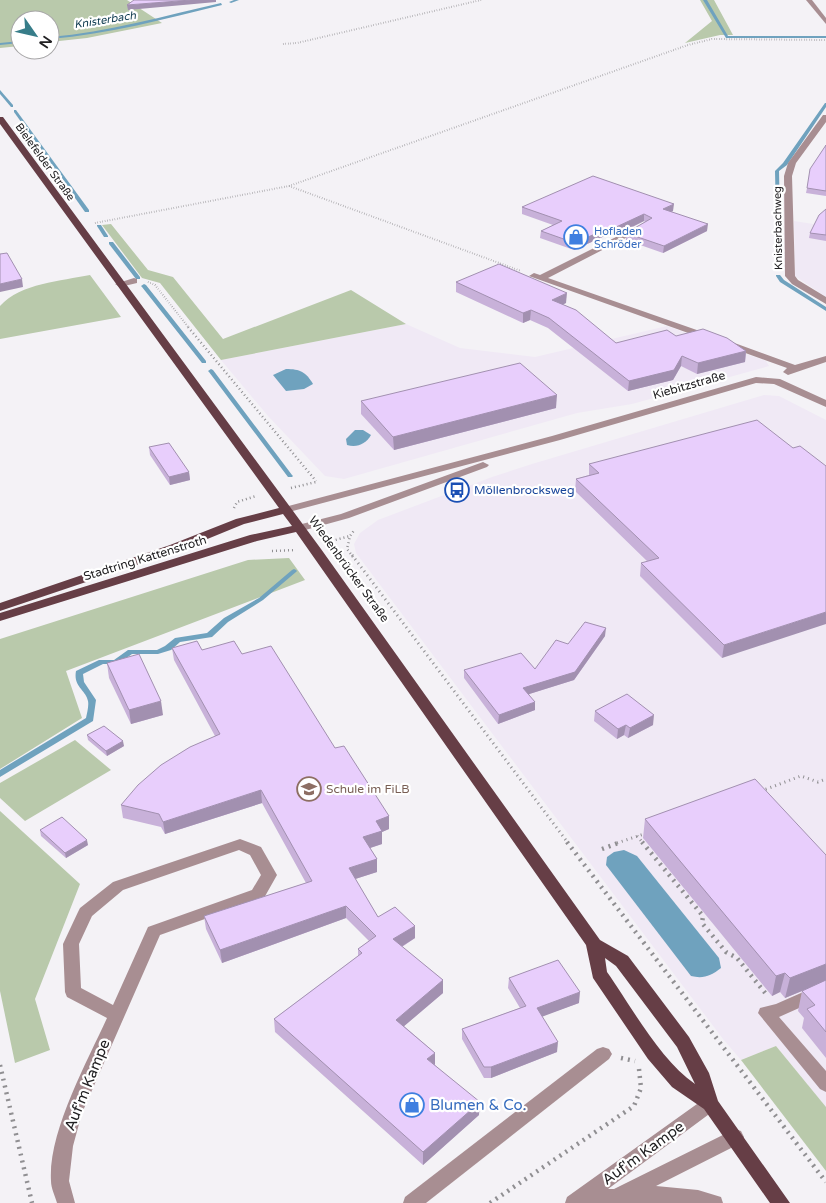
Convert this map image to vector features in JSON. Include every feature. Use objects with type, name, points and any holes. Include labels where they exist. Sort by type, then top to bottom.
[{"type":"main road","name":"Bielefelder Straße","points":[[0,119],[24,149],[75,222]]},
{"type":"main road","name":"Wiedenbrücker Straße","points":[[75,222],[298,528],[594,944],[622,961],[683,1042],[700,1073],[710,1104]]},
{"type":"main road","name":"Stadtring Kattenstroth","points":[[0,607],[174,548],[240,522],[285,510]]},
{"type":"main road","name":"Stadtring Kattenstroth","points":[[0,617],[254,538],[298,528]]},
{"type":"main road","name":"Wiedenbrücker Straße","points":[[594,944],[599,973],[654,1054],[678,1082],[710,1104],[781,1203]]},
{"type":"street","points":[[809,0],[826,22]]},
{"type":"street","name":"Knisterbachweg","points":[[826,117],[792,163],[788,176],[790,276],[795,282],[826,301]]},
{"type":"street","points":[[537,277],[646,225]]},
{"type":"street","points":[[537,277],[795,368]]},
{"type":"street","points":[[120,284],[134,281]]},
{"type":"street","points":[[776,381],[795,368],[826,359]]},
{"type":"street","name":"Kiebitzstraße","points":[[285,510],[556,438],[742,383],[756,380],[776,381]]},
{"type":"street","points":[[776,381],[826,404]]},
{"type":"street","name":"Kiebitzstraße","points":[[298,528],[345,516],[556,438]]},
{"type":"street","name":"Auf'm Kampe","points":[[66,1203],[60,1180],[64,1146],[73,1113],[114,1021],[154,931],[258,894],[269,875],[256,851],[240,844],[118,886],[86,912],[71,944],[73,992],[114,1021]]},
{"type":"street","points":[[826,989],[779,1010],[766,1012],[826,1084]]},
{"type":"street","points":[[412,1203],[604,1054]]},
{"type":"street","name":"Auf'm Kampe","points":[[574,1203],[710,1104]]},
{"type":"street","name":"Auf'm Kampe","points":[[617,1196],[735,1137]]},
{"type":"street","name":"Auf'm Kampe","points":[[574,1203],[617,1196],[671,1193],[714,1203]]},
{"type":"path","points":[[283,44],[297,43],[481,0]]},
{"type":"path","points":[[75,222],[290,186],[688,45],[712,39],[826,40]]},
{"type":"path","points":[[290,186],[537,277]]},
{"type":"path","points":[[134,281],[155,285],[217,364],[319,486]]},
{"type":"path","points":[[293,488],[316,481]]},
{"type":"path","points":[[233,510],[237,502],[244,499]]},
{"type":"path","points":[[356,528],[350,536],[347,549],[709,1031],[826,1182]]},
{"type":"path","points":[[335,540],[350,536]]},
{"type":"path","points":[[756,793],[801,776],[818,782],[826,779]]},
{"type":"path","points":[[602,849],[655,830]]},
{"type":"path","points":[[637,836],[703,916],[702,923],[726,952],[737,958],[779,1010]]},
{"type":"path","points":[[490,1203],[634,1106],[642,1092],[642,1075],[635,1061],[625,1059]]},
{"type":"path","points":[[0,1065],[32,1203]]},
{"type":"shaded area","points":[[794,221],[826,226],[826,297],[795,276]]},
{"type":"shaded area","points":[[406,324],[460,348],[535,357],[667,326],[766,361],[769,366],[632,404],[577,413],[344,479],[325,476],[268,416],[221,360]]},
{"type":"shaded area","points":[[764,395],[779,396],[826,420],[826,1107],[776,1046],[741,1060],[723,1039],[356,553],[354,544],[360,533],[378,520],[444,495],[447,498],[461,493],[458,490],[492,477]]},
{"type":"green space","points":[[0,0],[127,0],[162,23],[87,38],[60,41],[60,10],[10,10],[10,47],[0,48]]},
{"type":"green space","points":[[700,0],[714,0],[733,35],[720,35],[685,43],[712,21]]},
{"type":"green space","points":[[111,224],[148,270],[173,277],[223,339],[351,290],[406,324],[221,360],[160,283],[142,278],[102,225]]},
{"type":"green space","points":[[90,275],[121,317],[0,339],[0,306],[9,298],[19,292],[42,284]]},
{"type":"green space","points":[[289,558],[305,580],[66,671],[82,718],[0,769],[0,639],[248,560]]},
{"type":"green space","points":[[75,740],[111,770],[25,821],[0,798],[0,783]]},
{"type":"green space","points":[[0,811],[80,884],[35,999],[50,1050],[15,1063],[0,991]]},
{"type":"green space","points":[[776,1046],[826,1107],[826,1171],[741,1060]]},
{"type":"water","points":[[286,369],[302,372],[313,384],[304,389],[286,391],[273,375]]},
{"type":"water","points":[[355,430],[363,430],[371,435],[367,441],[361,444],[347,445],[346,439]]},
{"type":"water","points":[[624,850],[637,856],[719,958],[721,968],[707,976],[691,976],[606,865],[607,857],[614,852]]},
{"type":"building","points":[[134,0],[191,0],[127,5]]},
{"type":"building","points":[[826,145],[826,191],[807,188],[810,169]]},
{"type":"building","points":[[593,176],[674,204],[663,209],[708,224],[664,246],[626,233],[652,218],[644,214],[575,243],[541,231],[562,221],[522,207]]},
{"type":"building","points":[[826,209],[826,235],[810,233],[819,215]]},
{"type":"building","points":[[7,253],[22,279],[0,284],[0,254]]},
{"type":"building","points":[[499,264],[567,293],[552,300],[576,310],[616,343],[667,330],[676,336],[703,329],[727,338],[746,351],[698,363],[682,356],[674,370],[629,381],[549,318],[531,310],[523,313],[456,282]]},
{"type":"building","points":[[520,363],[557,395],[393,437],[361,401]]},
{"type":"building","points":[[757,420],[793,448],[800,446],[826,466],[826,612],[724,645],[641,563],[659,558],[576,479],[599,473],[589,464]]},
{"type":"building","points":[[169,443],[189,472],[169,477],[149,447]]},
{"type":"building","points":[[585,622],[606,628],[575,672],[523,688],[535,702],[499,715],[464,670],[521,653],[535,669],[556,640],[568,644]]},
{"type":"building","points":[[197,641],[202,650],[234,641],[242,654],[271,646],[335,748],[344,746],[389,816],[376,821],[382,831],[363,837],[377,859],[349,868],[378,917],[395,907],[415,926],[393,939],[443,980],[396,1020],[435,1053],[427,1059],[480,1102],[423,1152],[274,1019],[362,953],[358,949],[376,936],[346,906],[220,950],[204,916],[312,881],[261,790],[163,822],[159,814],[121,805],[138,785],[161,765],[190,747],[220,734],[172,648]]},
{"type":"building","points":[[139,654],[161,701],[129,710],[107,663]]},
{"type":"building","points":[[627,694],[654,715],[630,728],[626,725],[618,729],[595,711]]},
{"type":"building","points":[[104,726],[123,741],[106,751],[87,735]]},
{"type":"building","points":[[755,779],[826,855],[826,964],[790,978],[785,973],[776,976],[645,819]]},
{"type":"building","points":[[62,817],[87,840],[65,853],[40,830]]},
{"type":"building","points":[[558,960],[580,992],[537,1008],[558,1042],[491,1067],[484,1067],[462,1029],[526,1006],[509,978]]},
{"type":"building","points":[[826,980],[826,1032],[807,1009],[815,1005],[802,991]]},
{"type":"waterway","name":"Knisterbach","points":[[231,2],[237,0]]},
{"type":"waterway","points":[[705,0],[727,37],[826,37]]},
{"type":"waterway","name":"Knisterbach","points":[[60,37],[136,25],[221,4]]},
{"type":"waterway","name":"Knisterbach","points":[[0,44],[10,43]]},
{"type":"waterway","points":[[0,91],[12,106]]},
{"type":"waterway","points":[[779,264],[777,171],[785,164],[826,104]]},
{"type":"waterway","points":[[15,111],[87,211]]},
{"type":"waterway","points":[[99,226],[106,236]]},
{"type":"waterway","points":[[111,243],[138,278]]},
{"type":"waterway","points":[[778,276],[782,281],[826,309]]},
{"type":"waterway","points":[[144,286],[204,362]]},
{"type":"waterway","points":[[211,371],[290,476]]},
{"type":"waterway","points":[[0,774],[90,719],[92,700],[80,682],[79,673],[102,662],[115,662],[131,652],[158,652],[168,648],[178,640],[209,635],[226,620],[261,599],[294,571]]},
{"type":"place","name":"Hofladen Schröder","points":[[576,237]]},
{"type":"place","name":"Möllenbrocksweg","points":[[457,490]]},
{"type":"place","name":"Schule im FiLB","points":[[309,789]]},
{"type":"place","name":"Blumen & Co.","points":[[412,1105]]}]
